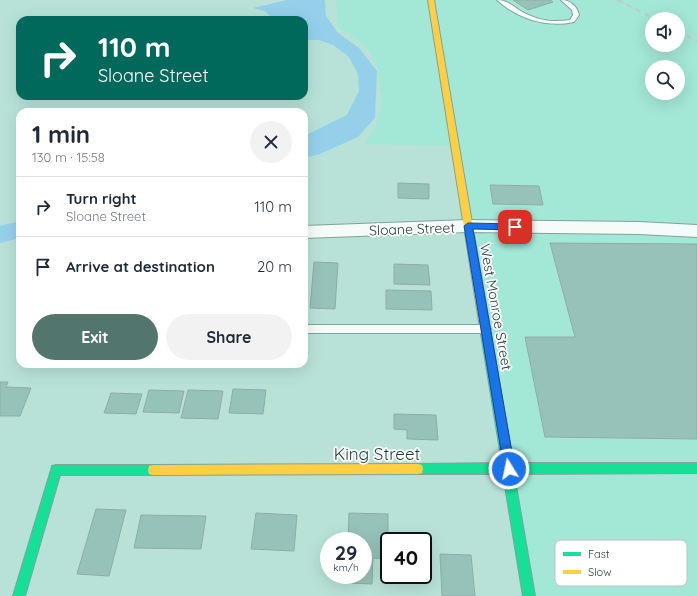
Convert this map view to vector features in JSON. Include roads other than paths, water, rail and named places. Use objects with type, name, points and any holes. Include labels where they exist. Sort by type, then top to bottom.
[{"type":"street","name":"West Monroe Street","points":[[431,0],[529,596]]},
{"type":"street","name":"Sloane Street","points":[[308,232],[468,226],[639,228],[697,231]]},
{"type":"street","name":"King Street","points":[[19,596],[56,470],[697,468]]},
{"type":"lane","points":[[500,0],[532,20],[553,24],[572,21],[576,15],[575,9],[564,0]]},
{"type":"lane","points":[[308,330],[486,329]]},
{"type":"water","points":[[287,0],[325,0],[326,16],[338,33],[359,48],[377,71],[375,118],[358,137],[320,154],[308,157],[308,134],[347,115],[359,91],[358,74],[349,57],[333,45],[319,40],[308,40],[308,16],[270,16],[265,11],[253,8]]},
{"type":"water","points":[[16,222],[16,239],[0,243],[0,226]]},
{"type":"railway","points":[[618,0],[645,14]]},
{"type":"railway","points":[[685,35],[697,41]]}]
